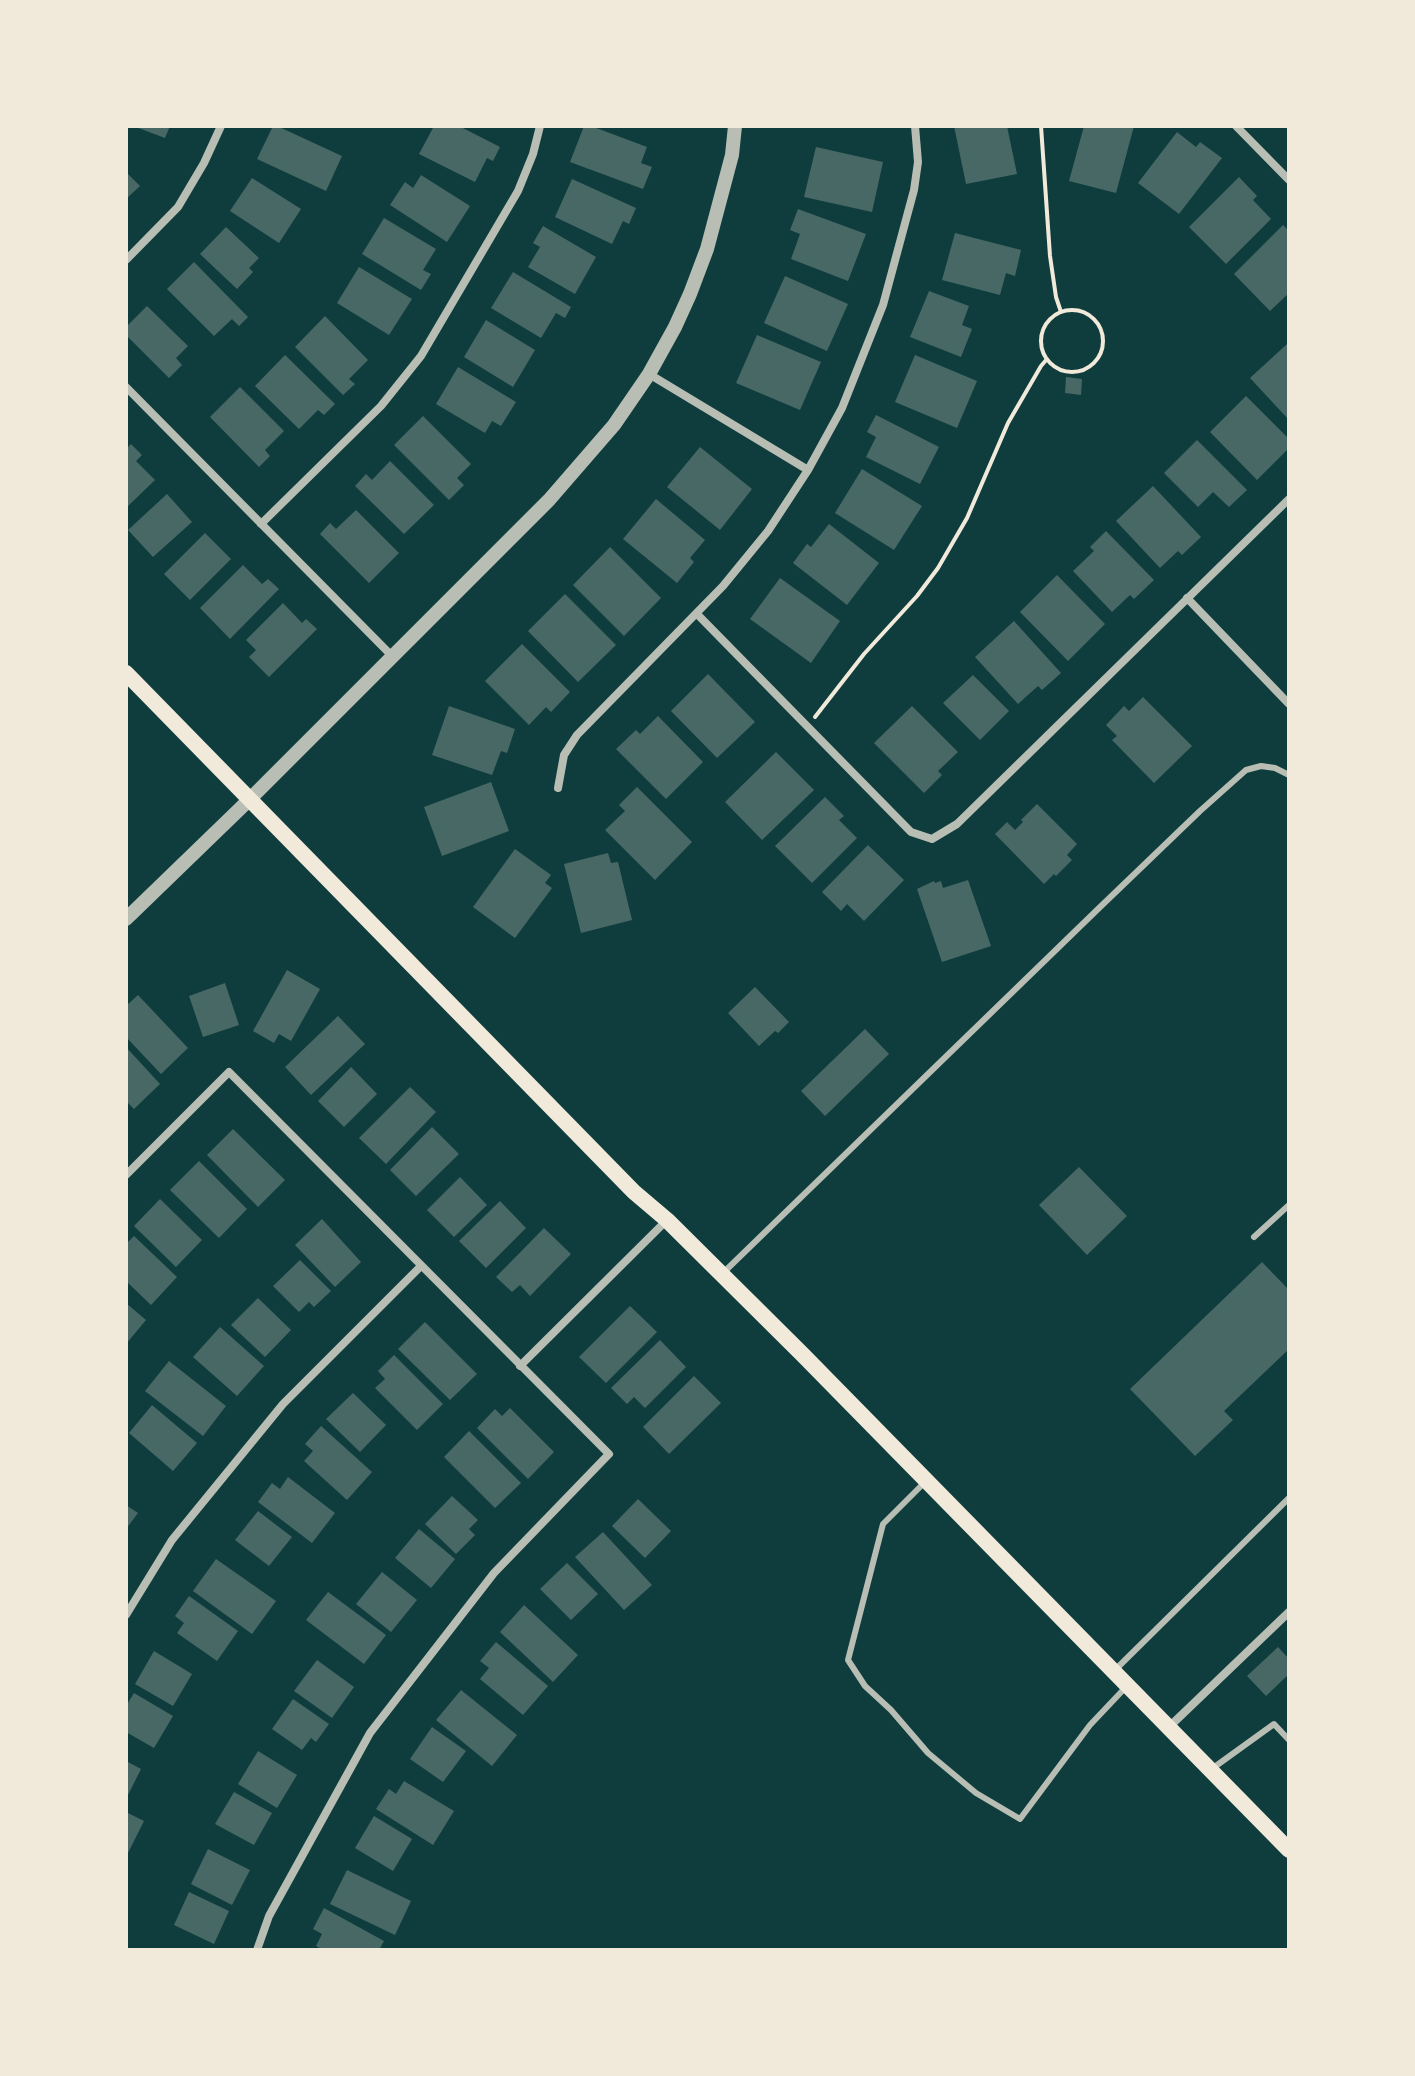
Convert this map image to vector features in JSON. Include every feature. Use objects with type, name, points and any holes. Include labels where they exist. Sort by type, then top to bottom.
[{"type":"main road","points":[[126,673],[634,1192],[667,1220],[927,1480],[1289,1850]]},
{"type":"street","points":[[126,260],[178,207],[221,126]]},
{"type":"street","points":[[261,524],[381,406],[421,356],[518,191],[540,126]]},
{"type":"street","points":[[126,919],[549,500],[614,425],[649,374],[675,327],[707,249],[732,155],[735,126]]},
{"type":"street","points":[[558,788],[564,755],[577,735],[697,614],[768,531],[808,470],[842,408],[883,305],[914,190],[918,162],[915,126]]},
{"type":"street","points":[[1236,126],[1289,180]]},
{"type":"street","points":[[649,374],[808,470]]},
{"type":"street","points":[[126,387],[392,656]]},
{"type":"street","points":[[697,614],[911,832],[932,839],[957,824],[1289,499]]},
{"type":"street","points":[[1187,598],[1289,704]]},
{"type":"street","points":[[126,1175],[229,1072],[609,1454],[494,1573],[370,1733],[269,1916],[257,1950]]},
{"type":"street","points":[[520,1366],[667,1220]]},
{"type":"street","points":[[126,1615],[172,1540],[283,1404],[421,1266]]},
{"type":"street","points":[[1168,1727],[1289,1612]]},
{"type":"lane","points":[[721,1274],[1223,790],[1246,770],[1261,766],[1289,775]]},
{"type":"lane","points":[[1254,1237],[1289,1205]]},
{"type":"lane","points":[[927,1480],[883,1524],[848,1660],[865,1686],[891,1710],[928,1753],[976,1793],[1020,1819],[1090,1725],[1127,1685]]},
{"type":"lane","points":[[1114,1671],[1289,1498]]},
{"type":"lane","points":[[1211,1770],[1274,1724],[1289,1740]]},
{"type":"path","points":[[1041,126],[1050,256],[1061,312]]},
{"type":"path","points":[[1082,311],[1098,323],[1104,343],[1101,353],[1087,369],[1067,372],[1047,359],[1041,344],[1042,334],[1046,324],[1061,312],[1082,311]]},
{"type":"path","points":[[806,725],[826,705],[864,654],[938,568],[967,518],[1008,423],[1047,359]]},
{"type":"building","points":[[133,126],[170,126],[165,138]]},
{"type":"building","points":[[273,126],[342,156],[326,191],[257,159]]},
{"type":"building","points":[[434,126],[459,126],[500,147],[493,161],[487,158],[475,182],[419,154]]},
{"type":"building","points":[[584,126],[647,147],[641,163],[652,167],[643,189],[570,162]]},
{"type":"building","points":[[954,126],[1007,126],[1017,174],[966,184]]},
{"type":"building","points":[[1084,126],[1134,126],[1116,193],[1069,181]]},
{"type":"building","points":[[1177,132],[1196,147],[1200,142],[1222,158],[1179,214],[1138,183]]},
{"type":"building","points":[[816,147],[883,162],[872,212],[804,197]]},
{"type":"building","points":[[126,172],[140,186],[126,199]]},
{"type":"building","points":[[421,175],[470,206],[447,242],[390,205],[405,182],[413,188]]},
{"type":"building","points":[[1239,177],[1257,196],[1253,200],[1271,219],[1226,264],[1189,227]]},
{"type":"building","points":[[252,178],[301,209],[279,243],[230,211]]},
{"type":"building","points":[[572,179],[636,208],[629,224],[623,221],[612,244],[555,217]]},
{"type":"building","points":[[798,209],[866,234],[848,281],[791,259],[800,234],[790,230]]},
{"type":"building","points":[[384,218],[436,249],[423,270],[431,274],[421,290],[362,254]]},
{"type":"building","points":[[1283,225],[1289,231],[1289,293],[1270,311],[1234,274]]},
{"type":"building","points":[[543,226],[596,257],[575,294],[528,267],[540,247],[533,243]]},
{"type":"building","points":[[226,227],[259,258],[249,268],[253,272],[237,289],[200,254]]},
{"type":"building","points":[[955,233],[1021,250],[1015,276],[1006,273],[1000,295],[942,280]]},
{"type":"building","points":[[194,262],[248,317],[239,326],[232,319],[214,336],[167,289]]},
{"type":"building","points":[[359,267],[412,299],[389,335],[337,303]]},
{"type":"building","points":[[513,272],[571,307],[565,318],[556,313],[541,338],[491,308]]},
{"type":"building","points":[[785,276],[848,304],[827,351],[764,323]]},
{"type":"building","points":[[929,291],[969,306],[962,325],[972,329],[961,357],[910,337]]},
{"type":"building","points":[[147,306],[188,346],[176,358],[182,365],[169,378],[126,335],[126,327]]},
{"type":"building","points":[[325,316],[368,360],[349,379],[355,384],[343,395],[295,347]]},
{"type":"building","points":[[486,320],[535,350],[513,387],[464,357]]},
{"type":"building","points":[[757,335],[821,362],[800,410],[736,383]]},
{"type":"building","points":[[1287,344],[1289,346],[1289,420],[1250,378]]},
{"type":"building","points":[[285,355],[335,404],[324,415],[318,410],[299,429],[255,386]]},
{"type":"building","points":[[915,355],[977,381],[957,428],[895,402]]},
{"type":"building","points":[[458,367],[516,402],[501,426],[492,421],[485,433],[436,404]]},
{"type":"building","points":[[1066,377],[1082,379],[1081,395],[1065,393]]},
{"type":"building","points":[[240,387],[284,431],[265,450],[270,456],[259,467],[210,417]]},
{"type":"building","points":[[1246,396],[1289,439],[1289,448],[1257,480],[1210,432]]},
{"type":"building","points":[[876,415],[939,447],[920,484],[866,457],[876,437],[867,432]]},
{"type":"building","points":[[423,416],[471,464],[457,478],[464,485],[449,500],[394,445]]},
{"type":"building","points":[[1197,440],[1247,490],[1229,507],[1213,492],[1198,507],[1164,473]]},
{"type":"building","points":[[131,444],[142,455],[136,461],[155,480],[126,508],[126,449]]},
{"type":"building","points":[[700,447],[752,489],[720,530],[667,487]]},
{"type":"building","points":[[390,461],[434,505],[404,534],[355,486],[366,474],[372,480]]},
{"type":"building","points":[[862,469],[922,506],[894,550],[835,513]]},
{"type":"building","points":[[1153,486],[1201,537],[1182,555],[1178,551],[1160,568],[1116,521]]},
{"type":"building","points":[[167,494],[192,522],[153,557],[128,530]]},
{"type":"building","points":[[656,499],[705,540],[690,558],[694,562],[677,583],[623,539]]},
{"type":"building","points":[[356,510],[399,553],[369,583],[320,534],[330,523],[336,529]]},
{"type":"building","points":[[829,524],[879,563],[847,605],[793,563],[807,544],[811,547]]},
{"type":"building","points":[[1106,531],[1154,580],[1134,599],[1130,595],[1112,612],[1073,571],[1094,551],[1090,547]]},
{"type":"building","points":[[205,533],[231,559],[190,600],[164,574]]},
{"type":"building","points":[[610,547],[661,598],[624,636],[573,585]]},
{"type":"building","points":[[243,565],[262,584],[268,579],[279,589],[230,639],[200,608]]},
{"type":"building","points":[[1057,575],[1105,624],[1068,661],[1020,612]]},
{"type":"building","points":[[780,578],[840,621],[811,663],[750,619]]},
{"type":"building","points":[[565,594],[616,645],[578,682],[528,631]]},
{"type":"building","points":[[283,603],[302,623],[306,619],[317,629],[269,677],[249,657],[256,650],[246,640]]},
{"type":"building","points":[[1014,621],[1061,673],[1042,690],[1038,686],[1018,704],[975,657]]},
{"type":"building","points":[[522,644],[570,692],[551,712],[546,707],[529,725],[485,681]]},
{"type":"building","points":[[708,674],[755,722],[717,758],[671,711]]},
{"type":"building","points":[[973,675],[1009,711],[980,740],[943,703]]},
{"type":"building","points":[[1143,697],[1192,746],[1154,783],[1112,740],[1117,736],[1106,725],[1124,706],[1129,711]]},
{"type":"building","points":[[449,706],[515,729],[507,753],[501,751],[492,775],[432,755]]},
{"type":"building","points":[[912,706],[958,752],[938,771],[942,775],[924,793],[874,743]]},
{"type":"building","points":[[658,716],[703,762],[666,799],[616,749],[636,730],[640,734]]},
{"type":"building","points":[[776,752],[814,790],[762,840],[725,802]]},
{"type":"building","points":[[491,782],[509,831],[442,856],[424,807]]},
{"type":"building","points":[[637,787],[692,842],[655,880],[605,830],[625,811],[619,805]]},
{"type":"building","points":[[825,797],[844,816],[839,820],[857,838],[812,883],[775,846]]},
{"type":"building","points":[[1037,804],[1077,844],[1067,855],[1072,860],[1044,884],[995,834],[1007,822],[1015,830]]},
{"type":"building","points":[[868,845],[904,880],[864,921],[847,904],[841,911],[822,892]]},
{"type":"building","points":[[515,849],[551,875],[545,883],[552,888],[515,938],[473,907]]},
{"type":"building","points":[[608,853],[611,863],[618,862],[632,920],[581,933],[564,864]]},
{"type":"building","points":[[968,880],[991,946],[942,962],[917,889],[934,881],[941,881],[943,888]]},
{"type":"building","points":[[287,970],[320,989],[291,1041],[279,1034],[274,1043],[253,1031]]},
{"type":"building","points":[[225,983],[239,1025],[203,1037],[189,996]]},
{"type":"building","points":[[755,987],[789,1022],[759,1046],[728,1013]]},
{"type":"building","points":[[138,995],[188,1048],[161,1074],[126,1037],[126,1006]]},
{"type":"building","points":[[338,1016],[365,1044],[311,1095],[285,1067]]},
{"type":"building","points":[[865,1029],[889,1054],[825,1116],[801,1091]]},
{"type":"building","points":[[126,1047],[160,1084],[134,1109],[126,1101]]},
{"type":"building","points":[[351,1067],[377,1094],[344,1127],[318,1101]]},
{"type":"building","points":[[410,1087],[436,1112],[386,1164],[359,1138]]},
{"type":"building","points":[[432,1127],[459,1154],[416,1196],[390,1170]]},
{"type":"building","points":[[233,1129],[285,1180],[258,1207],[207,1155]]},
{"type":"building","points":[[199,1161],[247,1209],[219,1238],[170,1190]]},
{"type":"building","points":[[1079,1167],[1127,1216],[1087,1255],[1039,1205]]},
{"type":"building","points":[[460,1177],[487,1205],[454,1237],[427,1210]]},
{"type":"building","points":[[160,1199],[202,1240],[176,1267],[134,1226]]},
{"type":"building","points":[[500,1201],[526,1228],[486,1268],[459,1241]]},
{"type":"building","points":[[322,1219],[361,1262],[335,1287],[295,1245]]},
{"type":"building","points":[[544,1228],[571,1254],[530,1296],[520,1285],[512,1292],[496,1277]]},
{"type":"building","points":[[134,1236],[177,1277],[151,1305],[126,1281],[126,1244]]},
{"type":"building","points":[[300,1260],[331,1291],[314,1307],[309,1302],[299,1312],[273,1286]]},
{"type":"building","points":[[1262,1262],[1289,1290],[1289,1349],[1224,1411],[1233,1420],[1195,1456],[1130,1389]]},
{"type":"building","points":[[258,1298],[291,1330],[265,1357],[231,1325]]},
{"type":"building","points":[[126,1303],[146,1320],[126,1344]]},
{"type":"building","points":[[630,1306],[657,1332],[606,1383],[579,1357]]},
{"type":"building","points":[[425,1322],[477,1374],[450,1400],[398,1349]]},
{"type":"building","points":[[220,1327],[264,1366],[237,1396],[193,1357]]},
{"type":"building","points":[[660,1340],[686,1367],[645,1408],[634,1397],[627,1404],[611,1388]]},
{"type":"building","points":[[394,1355],[443,1404],[417,1430],[375,1388],[385,1379],[378,1371]]},
{"type":"building","points":[[169,1361],[226,1406],[203,1436],[145,1391]]},
{"type":"building","points":[[694,1376],[721,1403],[669,1454],[643,1427]]},
{"type":"building","points":[[353,1393],[386,1425],[360,1452],[326,1419]]},
{"type":"building","points":[[152,1405],[197,1443],[173,1471],[129,1433]]},
{"type":"building","points":[[510,1408],[554,1452],[528,1479],[477,1428],[495,1409],[502,1416]]},
{"type":"building","points":[[321,1426],[372,1472],[347,1500],[304,1461],[313,1451],[305,1444]]},
{"type":"building","points":[[469,1431],[521,1483],[495,1508],[444,1457]]},
{"type":"building","points":[[288,1477],[335,1513],[312,1543],[258,1502],[272,1483],[280,1489]]},
{"type":"building","points":[[452,1496],[478,1520],[469,1529],[475,1535],[456,1554],[425,1524]]},
{"type":"building","points":[[638,1499],[671,1531],[645,1558],[612,1526]]},
{"type":"building","points":[[126,1505],[138,1513],[126,1529]]},
{"type":"building","points":[[258,1511],[292,1537],[269,1566],[235,1540]]},
{"type":"building","points":[[419,1529],[455,1559],[431,1588],[395,1558]]},
{"type":"building","points":[[603,1532],[652,1585],[624,1610],[575,1557]]},
{"type":"building","points":[[216,1559],[276,1601],[252,1634],[193,1591]]},
{"type":"building","points":[[567,1563],[598,1594],[571,1620],[540,1589]]},
{"type":"building","points":[[382,1572],[417,1600],[391,1632],[356,1604]]},
{"type":"building","points":[[328,1592],[386,1635],[364,1664],[306,1620]]},
{"type":"building","points":[[189,1596],[238,1631],[217,1661],[177,1633],[184,1623],[175,1616]]},
{"type":"building","points":[[524,1605],[578,1655],[553,1682],[500,1632]]},
{"type":"building","points":[[496,1642],[548,1686],[523,1715],[480,1679],[489,1668],[480,1661]]},
{"type":"building","points":[[1278,1647],[1289,1659],[1289,1674],[1266,1696],[1247,1676]]},
{"type":"building","points":[[154,1651],[192,1674],[173,1706],[135,1684]]},
{"type":"building","points":[[317,1660],[354,1687],[332,1718],[294,1691]]},
{"type":"building","points":[[461,1690],[517,1735],[492,1766],[436,1720]]},
{"type":"building","points":[[134,1693],[173,1716],[154,1748],[126,1732],[126,1706]]},
{"type":"building","points":[[293,1699],[329,1724],[316,1742],[311,1738],[302,1750],[272,1729]]},
{"type":"building","points":[[432,1727],[466,1751],[443,1782],[410,1759]]},
{"type":"building","points":[[258,1751],[297,1775],[277,1808],[238,1784]]},
{"type":"building","points":[[126,1761],[141,1769],[126,1799]]},
{"type":"building","points":[[404,1781],[454,1811],[433,1845],[376,1809],[389,1789],[396,1794]]},
{"type":"building","points":[[234,1792],[272,1813],[254,1845],[215,1824]]},
{"type":"building","points":[[126,1812],[144,1821],[126,1857]]},
{"type":"building","points":[[374,1816],[412,1839],[393,1871],[355,1848]]},
{"type":"building","points":[[208,1849],[250,1870],[232,1905],[191,1884]]},
{"type":"building","points":[[347,1870],[411,1901],[395,1935],[330,1904]]},
{"type":"building","points":[[189,1892],[229,1911],[214,1944],[174,1925]]},
{"type":"building","points":[[324,1908],[384,1941],[379,1950],[323,1950],[316,1946],[322,1934],[313,1929]]}]
